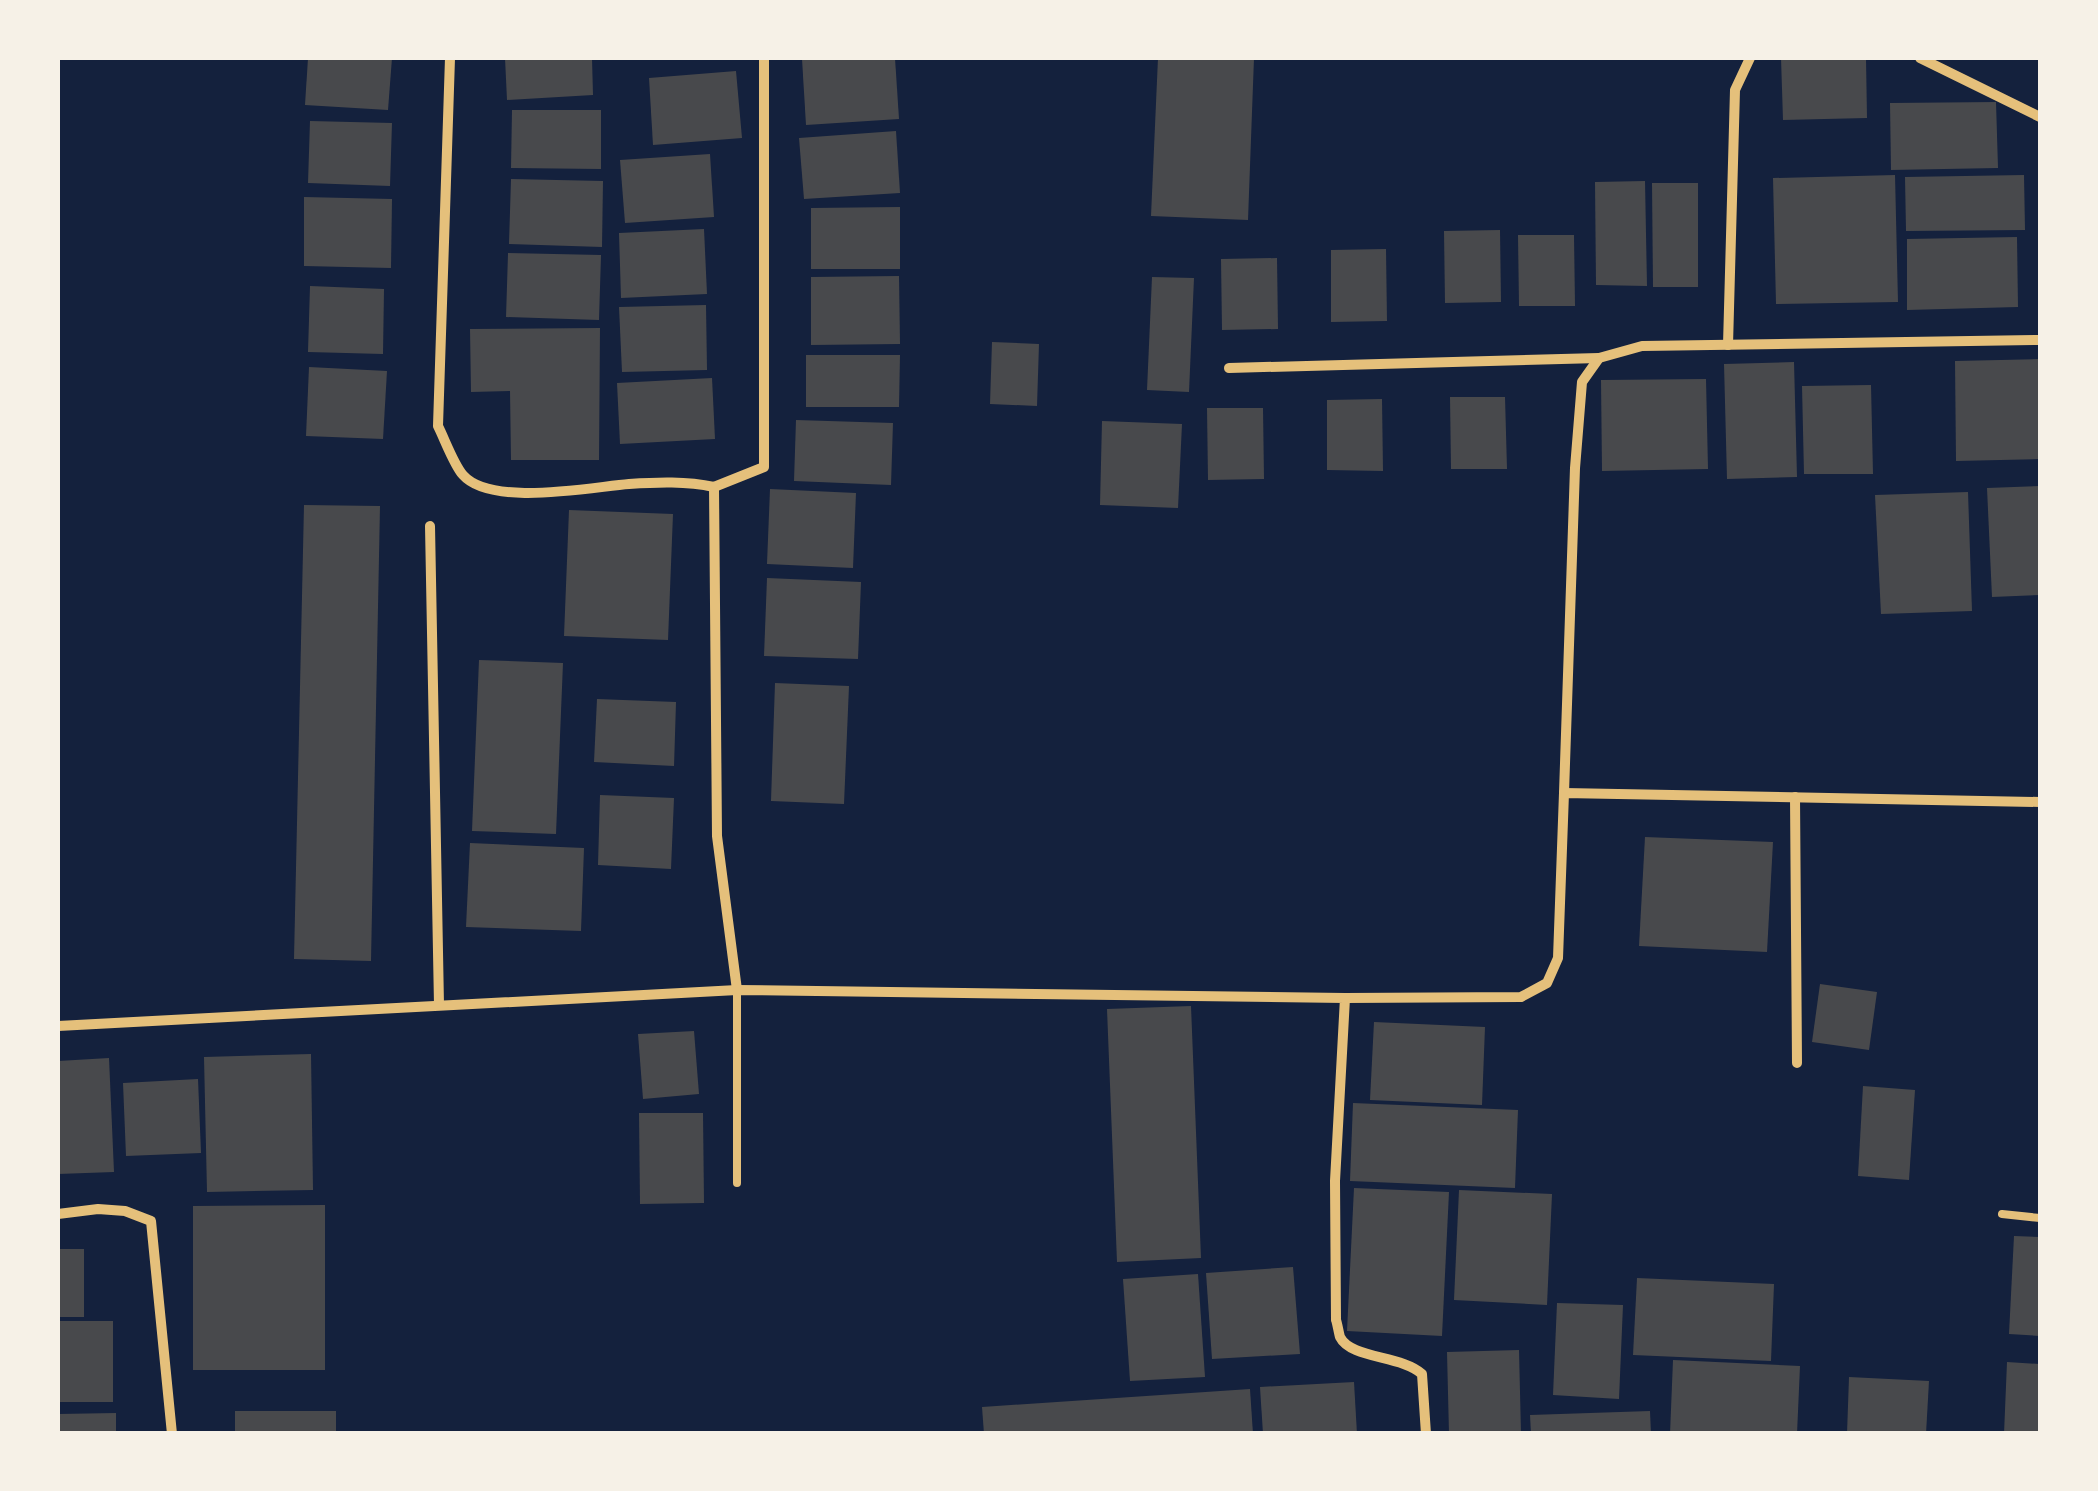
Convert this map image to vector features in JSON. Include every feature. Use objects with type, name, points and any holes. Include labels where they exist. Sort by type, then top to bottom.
[{"type":"street","points":[[450,58],[438,426],[463,476],[481,486],[532,494],[629,484],[692,482],[714,487],[764,467],[764,58]]},
{"type":"street","points":[[1728,346],[1735,90],[1750,58]]},
{"type":"street","points":[[1920,58],[2040,117]]},
{"type":"street","points":[[1228,368],[1599,358],[1642,346],[2040,340]]},
{"type":"street","points":[[58,1026],[737,990],[1521,997],[1546,983],[1558,958],[1575,468],[1582,382],[1599,358]]},
{"type":"street","points":[[714,487],[717,836],[737,990]]},
{"type":"street","points":[[430,526],[440,1005]]},
{"type":"street","points":[[1564,792],[2040,802]]},
{"type":"street","points":[[1795,797],[1797,1062]]},
{"type":"street","points":[[1345,998],[1335,1181],[1336,1320],[1339,1336],[1349,1348],[1412,1365],[1422,1374],[1426,1434]]},
{"type":"street","points":[[58,1214],[98,1209],[125,1211],[151,1222],[172,1434]]},
{"type":"lane","points":[[737,990],[737,1183]]},
{"type":"lane","points":[[2002,1214],[2040,1218]]},
{"type":"building","points":[[308,58],[392,58],[388,110],[305,105]]},
{"type":"building","points":[[505,58],[592,58],[593,95],[507,100]]},
{"type":"building","points":[[895,58],[899,119],[806,125],[802,59]]},
{"type":"building","points":[[1158,58],[1254,58],[1248,220],[1151,216]]},
{"type":"building","points":[[1781,58],[1866,58],[1867,118],[1783,120]]},
{"type":"building","points":[[736,71],[742,138],[653,145],[649,78]]},
{"type":"building","points":[[1996,102],[1998,168],[1891,170],[1890,103]]},
{"type":"building","points":[[512,110],[601,110],[601,169],[511,168]]},
{"type":"building","points":[[310,121],[392,123],[390,186],[308,183]]},
{"type":"building","points":[[896,131],[900,193],[804,199],[799,138]]},
{"type":"building","points":[[710,154],[714,217],[625,223],[620,160]]},
{"type":"building","points":[[1895,175],[1898,302],[1776,304],[1773,178]]},
{"type":"building","points":[[2024,175],[2025,230],[1906,231],[1905,177]]},
{"type":"building","points":[[511,179],[603,181],[602,247],[509,244]]},
{"type":"building","points":[[1645,181],[1647,286],[1596,285],[1595,182]]},
{"type":"building","points":[[1652,183],[1698,183],[1698,287],[1653,287]]},
{"type":"building","points":[[304,197],[392,199],[391,268],[304,266]]},
{"type":"building","points":[[900,207],[900,269],[811,269],[811,208]]},
{"type":"building","points":[[704,229],[707,294],[621,298],[619,233]]},
{"type":"building","points":[[1500,230],[1501,302],[1445,303],[1444,231]]},
{"type":"building","points":[[1518,235],[1574,235],[1575,306],[1519,306]]},
{"type":"building","points":[[2017,237],[2018,307],[1907,310],[1907,239]]},
{"type":"building","points":[[1386,249],[1387,321],[1331,322],[1331,250]]},
{"type":"building","points":[[508,253],[601,255],[599,320],[506,317]]},
{"type":"building","points":[[1277,258],[1278,329],[1222,330],[1221,259]]},
{"type":"building","points":[[899,276],[900,344],[811,345],[811,277]]},
{"type":"building","points":[[1152,277],[1194,278],[1189,392],[1147,390]]},
{"type":"building","points":[[310,286],[384,289],[383,354],[308,352]]},
{"type":"building","points":[[706,305],[707,370],[622,372],[619,307]]},
{"type":"building","points":[[600,328],[599,460],[511,460],[510,391],[471,392],[470,329]]},
{"type":"building","points":[[992,342],[1039,344],[1037,406],[990,404]]},
{"type":"building","points":[[806,355],[900,355],[899,407],[806,407]]},
{"type":"building","points":[[2040,359],[2040,459],[1956,461],[1955,361]]},
{"type":"building","points":[[1794,362],[1797,477],[1727,479],[1724,364]]},
{"type":"building","points":[[309,367],[387,371],[383,439],[306,436]]},
{"type":"building","points":[[712,378],[715,439],[620,444],[617,383]]},
{"type":"building","points":[[1706,379],[1708,469],[1602,471],[1601,380]]},
{"type":"building","points":[[1871,385],[1873,474],[1804,474],[1802,386]]},
{"type":"building","points":[[1450,397],[1505,397],[1507,469],[1451,469]]},
{"type":"building","points":[[1382,399],[1383,471],[1327,470],[1327,400]]},
{"type":"building","points":[[1207,408],[1263,408],[1264,479],[1208,480]]},
{"type":"building","points":[[796,420],[893,423],[891,485],[794,481]]},
{"type":"building","points":[[1102,421],[1182,424],[1178,508],[1100,505]]},
{"type":"building","points":[[2040,486],[2040,595],[1992,597],[1987,488]]},
{"type":"building","points":[[770,489],[856,493],[853,568],[767,564]]},
{"type":"building","points":[[1968,492],[1972,611],[1881,614],[1875,495]]},
{"type":"building","points":[[304,505],[380,506],[371,961],[294,959]]},
{"type":"building","points":[[569,510],[673,514],[668,640],[564,636]]},
{"type":"building","points":[[767,578],[861,582],[858,659],[764,656]]},
{"type":"building","points":[[479,660],[563,663],[556,834],[472,831]]},
{"type":"building","points":[[775,683],[849,686],[844,804],[771,801]]},
{"type":"building","points":[[597,699],[676,702],[674,766],[594,762]]},
{"type":"building","points":[[600,795],[674,798],[671,869],[598,865]]},
{"type":"building","points":[[1645,837],[1773,842],[1767,952],[1639,946]]},
{"type":"building","points":[[470,843],[584,848],[581,931],[466,927]]},
{"type":"building","points":[[1820,984],[1877,992],[1869,1050],[1812,1042]]},
{"type":"building","points":[[1191,1006],[1201,1258],[1117,1262],[1107,1009]]},
{"type":"building","points":[[1374,1022],[1485,1027],[1482,1105],[1370,1100]]},
{"type":"building","points":[[694,1031],[699,1094],[643,1099],[638,1034]]},
{"type":"building","points":[[311,1054],[313,1190],[207,1192],[204,1057]]},
{"type":"building","points":[[109,1058],[114,1172],[58,1174],[58,1061]]},
{"type":"building","points":[[198,1079],[201,1153],[126,1156],[123,1083]]},
{"type":"building","points":[[1863,1086],[1915,1090],[1909,1180],[1858,1176]]},
{"type":"building","points":[[1353,1103],[1518,1110],[1515,1188],[1350,1181]]},
{"type":"building","points":[[639,1113],[703,1113],[704,1203],[640,1204]]},
{"type":"building","points":[[1354,1188],[1449,1192],[1442,1336],[1347,1331]]},
{"type":"building","points":[[1459,1190],[1552,1194],[1547,1305],[1454,1300]]},
{"type":"building","points":[[325,1205],[325,1370],[193,1370],[193,1206]]},
{"type":"building","points":[[2014,1236],[2040,1237],[2040,1336],[2009,1334]]},
{"type":"building","points":[[58,1249],[84,1249],[84,1317],[58,1317]]},
{"type":"building","points":[[1293,1267],[1300,1354],[1212,1359],[1206,1273]]},
{"type":"building","points":[[1198,1274],[1205,1377],[1130,1381],[1123,1279]]},
{"type":"building","points":[[1637,1278],[1774,1284],[1771,1361],[1633,1355]]},
{"type":"building","points":[[1557,1303],[1623,1305],[1619,1399],[1553,1395]]},
{"type":"building","points":[[58,1321],[113,1321],[113,1402],[58,1402]]},
{"type":"building","points":[[1519,1350],[1521,1434],[1449,1434],[1447,1352]]},
{"type":"building","points":[[1673,1360],[1800,1366],[1797,1434],[1670,1434]]},
{"type":"building","points":[[2007,1362],[2040,1364],[2040,1434],[2004,1434]]},
{"type":"building","points":[[1849,1377],[1929,1381],[1926,1434],[1847,1434]]},
{"type":"building","points":[[1354,1382],[1357,1434],[1263,1434],[1260,1387]]},
{"type":"building","points":[[1250,1389],[1253,1434],[984,1434],[982,1407]]},
{"type":"building","points":[[235,1411],[336,1411],[336,1434],[235,1434]]},
{"type":"building","points":[[1650,1411],[1651,1434],[1531,1434],[1530,1415]]},
{"type":"building","points":[[116,1413],[116,1434],[58,1434],[58,1414]]}]
